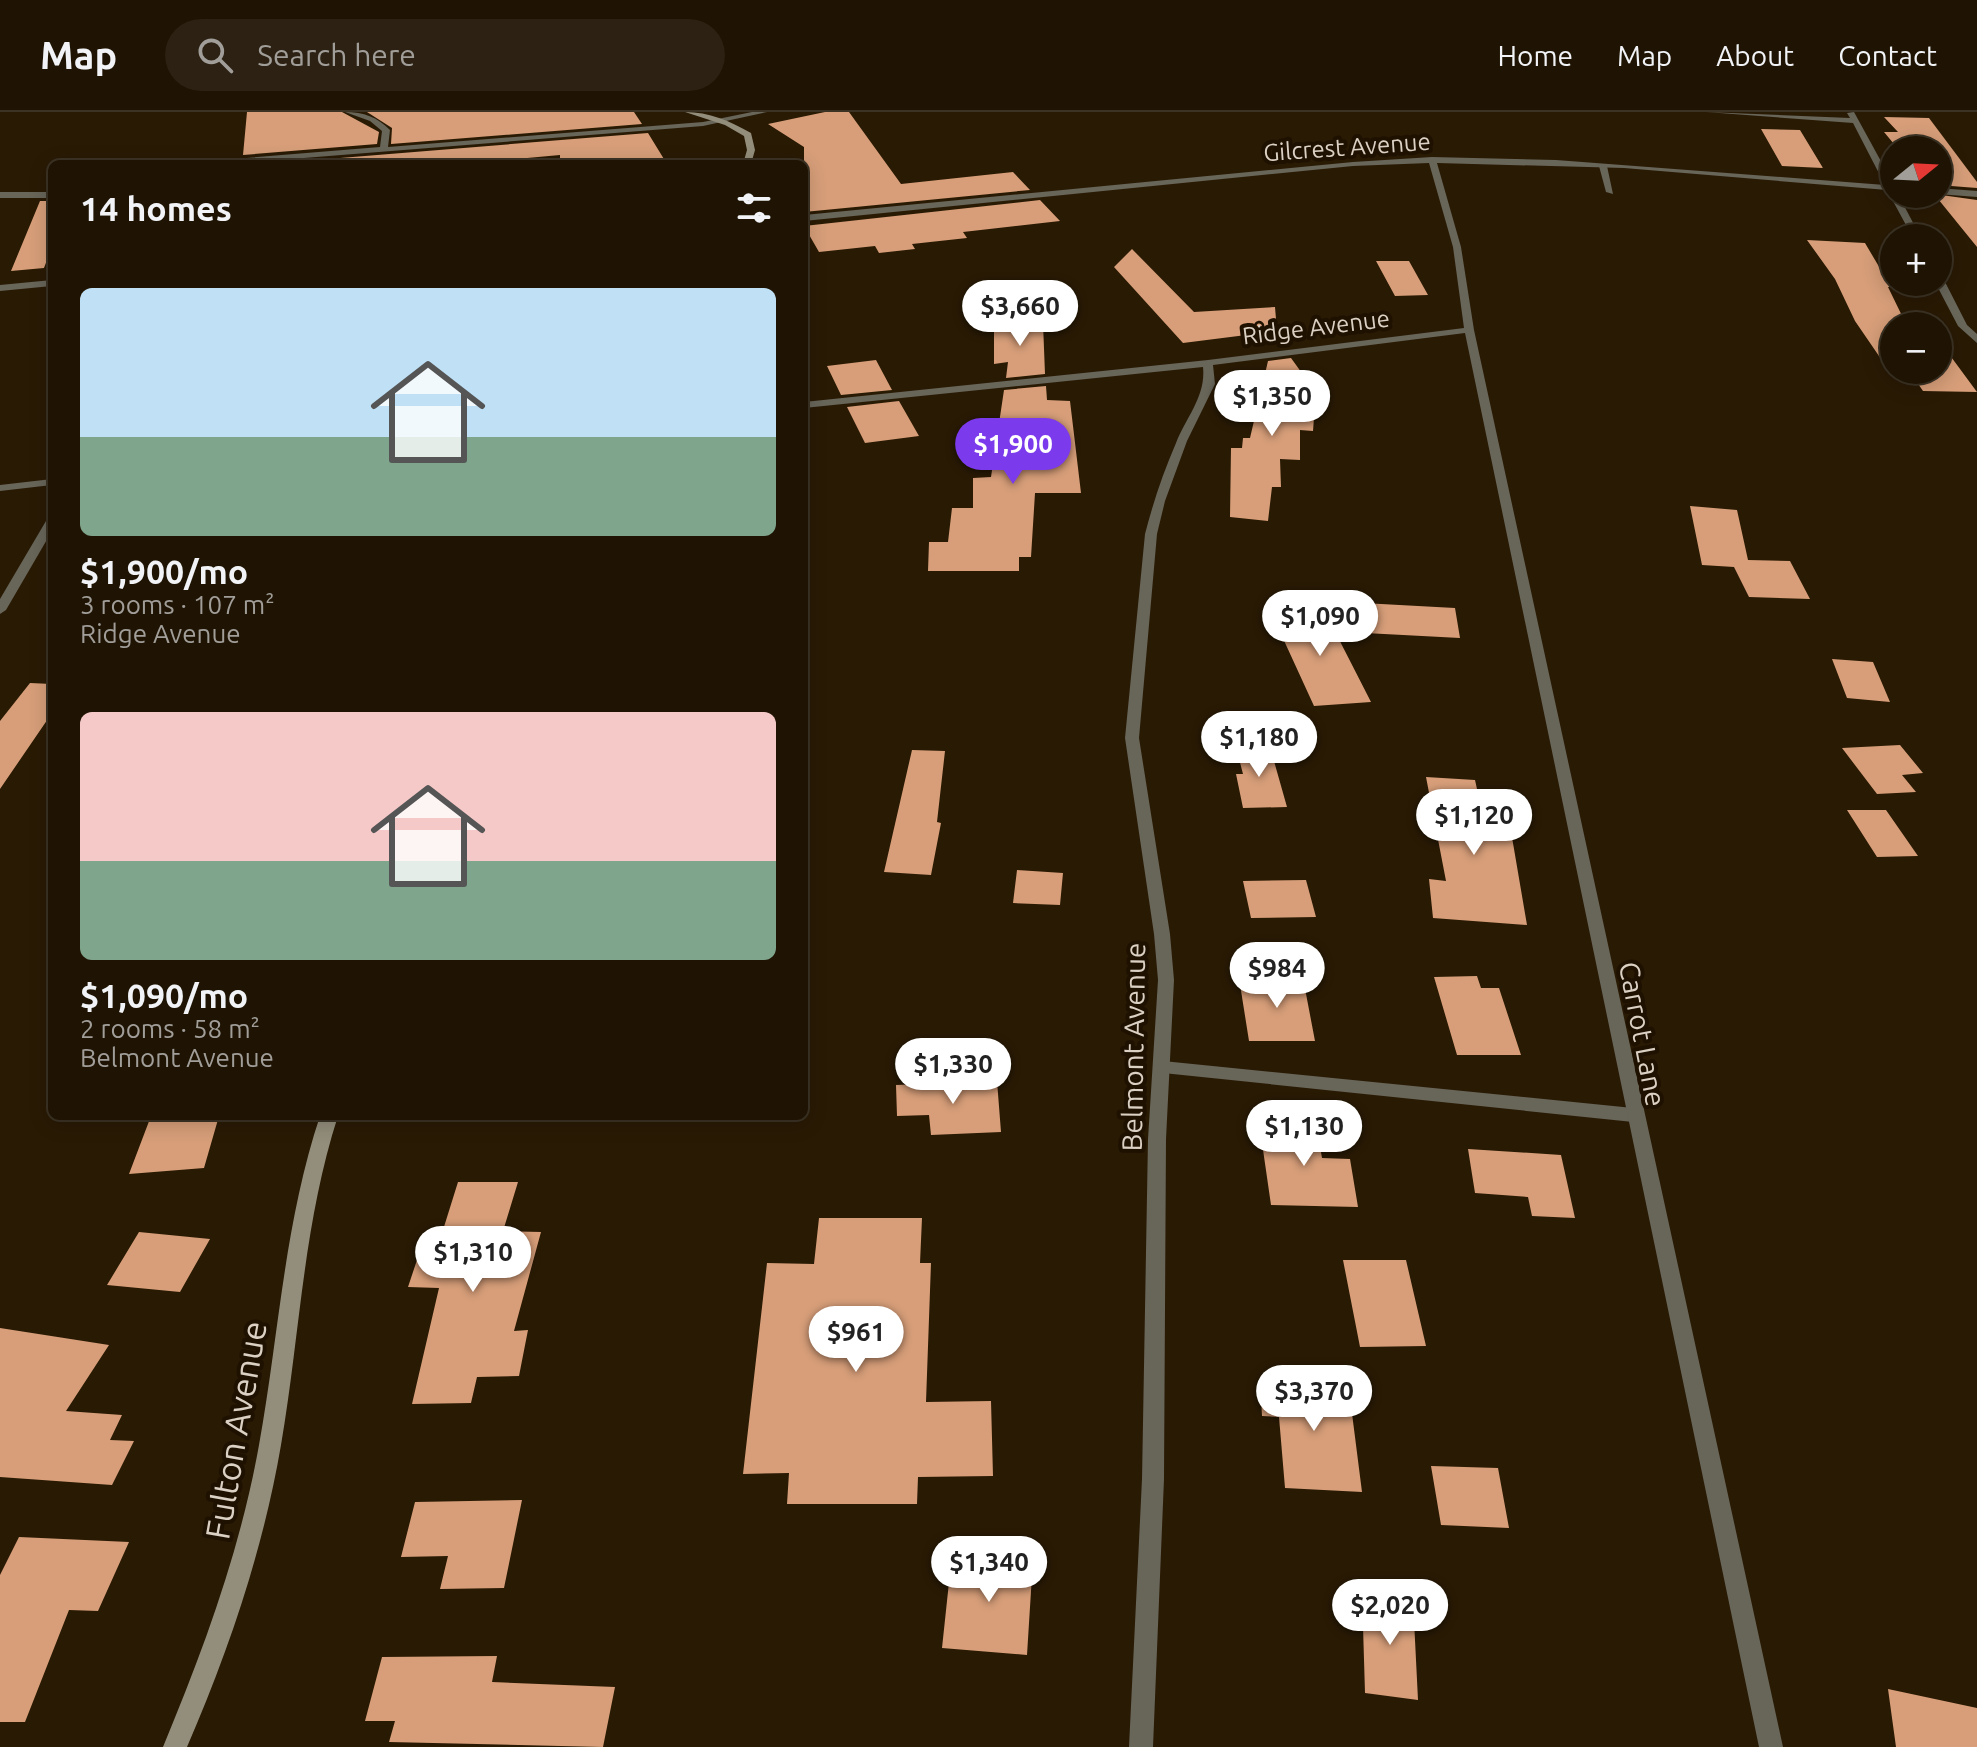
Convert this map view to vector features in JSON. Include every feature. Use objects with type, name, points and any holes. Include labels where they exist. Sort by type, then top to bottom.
[{"type":"street","points":[[349,112],[373,119],[386,130],[384,148]]},
{"type":"street","points":[[689,112],[722,121],[748,135],[751,150],[748,160]]},
{"type":"street","points":[[244,160],[722,121],[763,112]]},
{"type":"street","points":[[1710,112],[1852,116],[1880,166]]},
{"type":"street","points":[[1432,159],[1457,247],[1469,330]]},
{"type":"street","name":"Gilcrest Avenue","points":[[808,218],[1017,200],[1338,165],[1432,159],[1603,166],[1880,187]]},
{"type":"street","points":[[1603,166],[1610,192]]},
{"type":"street","points":[[1952,192],[1977,194]]},
{"type":"street","points":[[0,195],[48,195]]},
{"type":"street","points":[[0,288],[48,283]]},
{"type":"street","points":[[1947,296],[1963,326],[1977,340]]},
{"type":"street","name":"Ridge Avenue","points":[[808,405],[1208,363],[1469,330]]},
{"type":"street","name":"Carrot Lane","points":[[1469,330],[1633,1115],[1771,1747]]},
{"type":"street","name":"Belmont Avenue","points":[[1141,1747],[1153,1479],[1157,1139],[1166,980],[1162,934],[1132,738],[1151,534],[1159,501],[1182,441],[1210,384],[1208,363]]},
{"type":"street","points":[[0,488],[48,482]]},
{"type":"street","points":[[0,610],[48,528]]},
{"type":"street","points":[[1163,1067],[1633,1115]]},
{"type":"street","name":"Fulton Avenue","points":[[175,1747],[213,1664],[239,1584],[255,1519],[270,1444],[304,1201],[328,1120]]},
{"type":"building","points":[[247,112],[342,112],[379,132],[377,144],[243,155]]},
{"type":"building","points":[[367,112],[634,112],[642,124],[391,144],[392,128]]},
{"type":"building","points":[[825,112],[849,112],[901,184],[1013,172],[1030,190],[808,212],[808,160],[804,160],[804,147],[768,124]]},
{"type":"building","points":[[1884,117],[1929,118],[1942,136],[1887,136],[1884,132],[1898,132]]},
{"type":"building","points":[[1761,129],[1800,130],[1823,168],[1782,166]]},
{"type":"building","points":[[648,133],[665,160],[560,160],[560,155],[505,160],[315,160]]},
{"type":"building","points":[[1952,149],[1977,182],[1977,188],[1952,186]]},
{"type":"building","points":[[1952,197],[1977,200],[1977,247],[1945,208],[1952,208]]},
{"type":"building","points":[[1040,200],[1060,221],[963,232],[967,238],[912,244],[915,249],[879,253],[875,246],[819,252],[808,233],[808,226]]},
{"type":"building","points":[[40,201],[48,201],[48,258],[44,268],[11,271]]},
{"type":"building","points":[[1807,240],[1865,243],[1880,268],[1880,296],[1892,296],[1900,312],[1880,312],[1880,357],[1855,321],[1835,279]]},
{"type":"building","points":[[1132,249],[1194,312],[1275,307],[1277,331],[1183,343],[1114,267]]},
{"type":"building","points":[[1376,261],[1409,261],[1428,295],[1395,296]]},
{"type":"building","points":[[994,323],[1043,323],[1045,374],[1006,378],[1008,362],[994,364]]},
{"type":"building","points":[[1291,358],[1304,376],[1317,377],[1313,431],[1300,430],[1300,460],[1280,459],[1281,487],[1272,487],[1268,521],[1230,517],[1231,448],[1242,448],[1243,438],[1250,438],[1268,361]]},
{"type":"building","points":[[1952,358],[1977,392],[1923,391],[1918,384],[1952,384]]},
{"type":"building","points":[[876,360],[892,390],[841,395],[827,366]]},
{"type":"building","points":[[1046,386],[1047,400],[1070,401],[1081,493],[1035,493],[1031,557],[1019,557],[1019,571],[928,571],[929,542],[948,542],[952,508],[973,508],[973,478],[991,477],[1004,390]]},
{"type":"building","points":[[899,401],[919,436],[865,443],[847,407]]},
{"type":"building","points":[[1690,506],[1737,510],[1748,560],[1790,561],[1810,599],[1749,597],[1734,567],[1702,565]]},
{"type":"building","points":[[1344,602],[1455,608],[1460,638],[1346,632]]},
{"type":"building","points":[[1270,610],[1325,612],[1371,702],[1314,706]]},
{"type":"building","points":[[1832,659],[1873,662],[1890,702],[1847,698]]},
{"type":"building","points":[[30,683],[48,684],[48,719],[0,789],[0,721]]},
{"type":"building","points":[[1900,745],[1923,773],[1902,775],[1916,792],[1877,794],[1842,748]]},
{"type":"building","points":[[1236,747],[1270,747],[1287,807],[1243,808],[1236,774],[1243,774]]},
{"type":"building","points":[[912,750],[945,751],[937,822],[941,823],[931,875],[884,872]]},
{"type":"building","points":[[1426,777],[1475,780],[1481,807],[1507,808],[1527,925],[1433,918],[1429,879],[1446,881]]},
{"type":"building","points":[[1847,810],[1886,810],[1918,856],[1877,857]]},
{"type":"building","points":[[1017,870],[1063,873],[1060,905],[1013,903]]},
{"type":"building","points":[[1306,880],[1316,917],[1251,918],[1243,881]]},
{"type":"building","points":[[1477,976],[1481,988],[1499,988],[1521,1055],[1457,1055],[1434,977]]},
{"type":"building","points":[[1239,978],[1303,978],[1315,1041],[1249,1041]]},
{"type":"building","points":[[997,1081],[1001,1132],[931,1135],[929,1115],[897,1116],[896,1085]]},
{"type":"building","points":[[149,1120],[218,1120],[204,1168],[129,1174]]},
{"type":"building","points":[[1259,1122],[1316,1123],[1322,1158],[1350,1159],[1358,1207],[1271,1205]]},
{"type":"building","points":[[1468,1149],[1561,1155],[1575,1218],[1532,1216],[1528,1197],[1475,1193]]},
{"type":"building","points":[[458,1182],[518,1182],[503,1231],[541,1232],[514,1331],[528,1330],[519,1376],[477,1377],[471,1403],[412,1404],[439,1288],[408,1287],[427,1230],[443,1230]]},
{"type":"building","points":[[819,1218],[922,1218],[920,1263],[931,1263],[926,1402],[991,1401],[993,1476],[918,1477],[917,1504],[787,1504],[789,1473],[743,1474],[767,1263],[814,1264]]},
{"type":"building","points":[[139,1232],[210,1239],[180,1292],[107,1285]]},
{"type":"building","points":[[1343,1260],[1406,1260],[1426,1346],[1360,1347]]},
{"type":"building","points":[[0,1328],[109,1345],[66,1411],[122,1415],[110,1440],[134,1441],[112,1485],[0,1477]]},
{"type":"building","points":[[1260,1378],[1348,1382],[1362,1492],[1285,1488],[1279,1417],[1262,1416]]},
{"type":"building","points":[[1431,1466],[1498,1468],[1509,1528],[1441,1525]]},
{"type":"building","points":[[522,1500],[504,1588],[440,1589],[448,1556],[401,1557],[415,1502]]},
{"type":"building","points":[[19,1537],[129,1542],[98,1611],[69,1610],[25,1722],[0,1722],[0,1575]]},
{"type":"building","points":[[952,1554],[1033,1559],[1027,1655],[942,1648]]},
{"type":"building","points":[[1362,1593],[1413,1600],[1418,1700],[1365,1693]]},
{"type":"building","points":[[497,1656],[492,1682],[615,1687],[603,1747],[389,1742],[395,1721],[365,1721],[382,1657]]},
{"type":"building","points":[[1888,1689],[1977,1708],[1977,1747],[1896,1747]]}]
